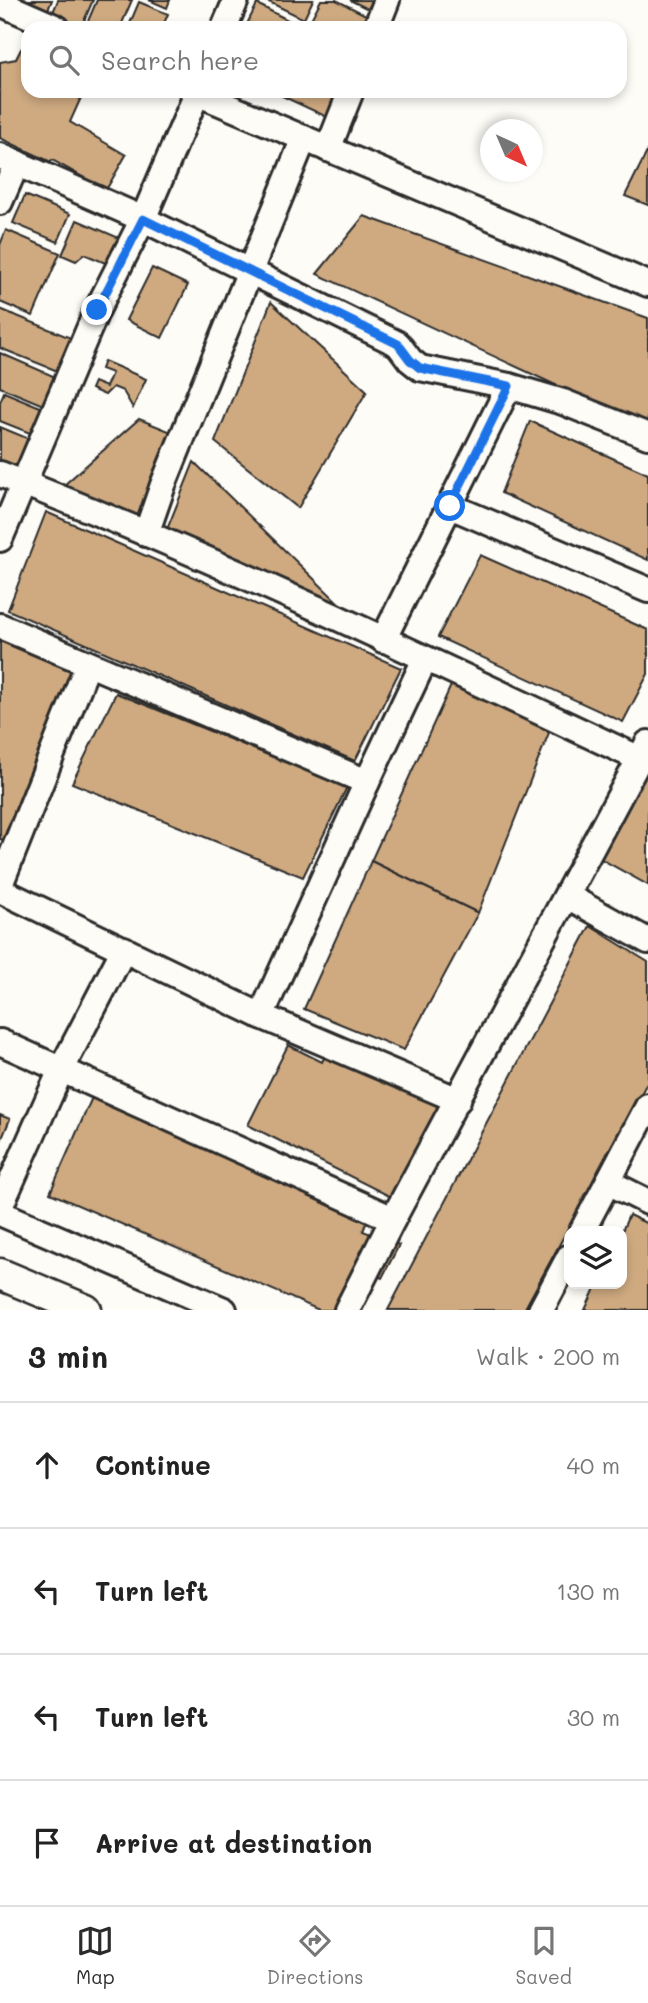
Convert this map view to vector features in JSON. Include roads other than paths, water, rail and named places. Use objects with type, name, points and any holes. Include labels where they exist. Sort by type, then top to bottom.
[{"type":"main road","points":[[0,1274],[86,1310]]},
{"type":"street","points":[[228,21],[236,0]]},
{"type":"street","points":[[379,21],[387,0]]},
{"type":"street","points":[[0,3],[41,21]]},
{"type":"street","points":[[0,539],[11,478],[143,219],[193,98]]},
{"type":"street","points":[[210,98],[648,284]]},
{"type":"street","points":[[328,149],[348,98]]},
{"type":"street","points":[[146,534],[163,485],[304,138]]},
{"type":"street","points":[[0,202],[9,159],[250,269],[398,344],[420,368],[509,386],[563,402],[648,436]]},
{"type":"street","points":[[383,640],[509,386]]},
{"type":"street","points":[[11,478],[146,534],[425,659],[644,751],[347,1310]]},
{"type":"street","points":[[450,506],[648,590]]},
{"type":"street","points":[[0,626],[367,782]]},
{"type":"street","points":[[261,1016],[425,659]]},
{"type":"street","points":[[88,664],[0,888],[261,1016],[458,1100]]},
{"type":"street","points":[[568,896],[648,941]]},
{"type":"street","points":[[0,1207],[61,1070],[124,949]]},
{"type":"street","points":[[0,1042],[393,1219]]},
{"type":"street","points":[[585,1226],[648,1106]]},
{"type":"street","points":[[608,1182],[648,1202]]},
{"type":"street","points":[[0,1213],[224,1310]]},
{"type":"street","points":[[541,1310],[564,1266]]}]
